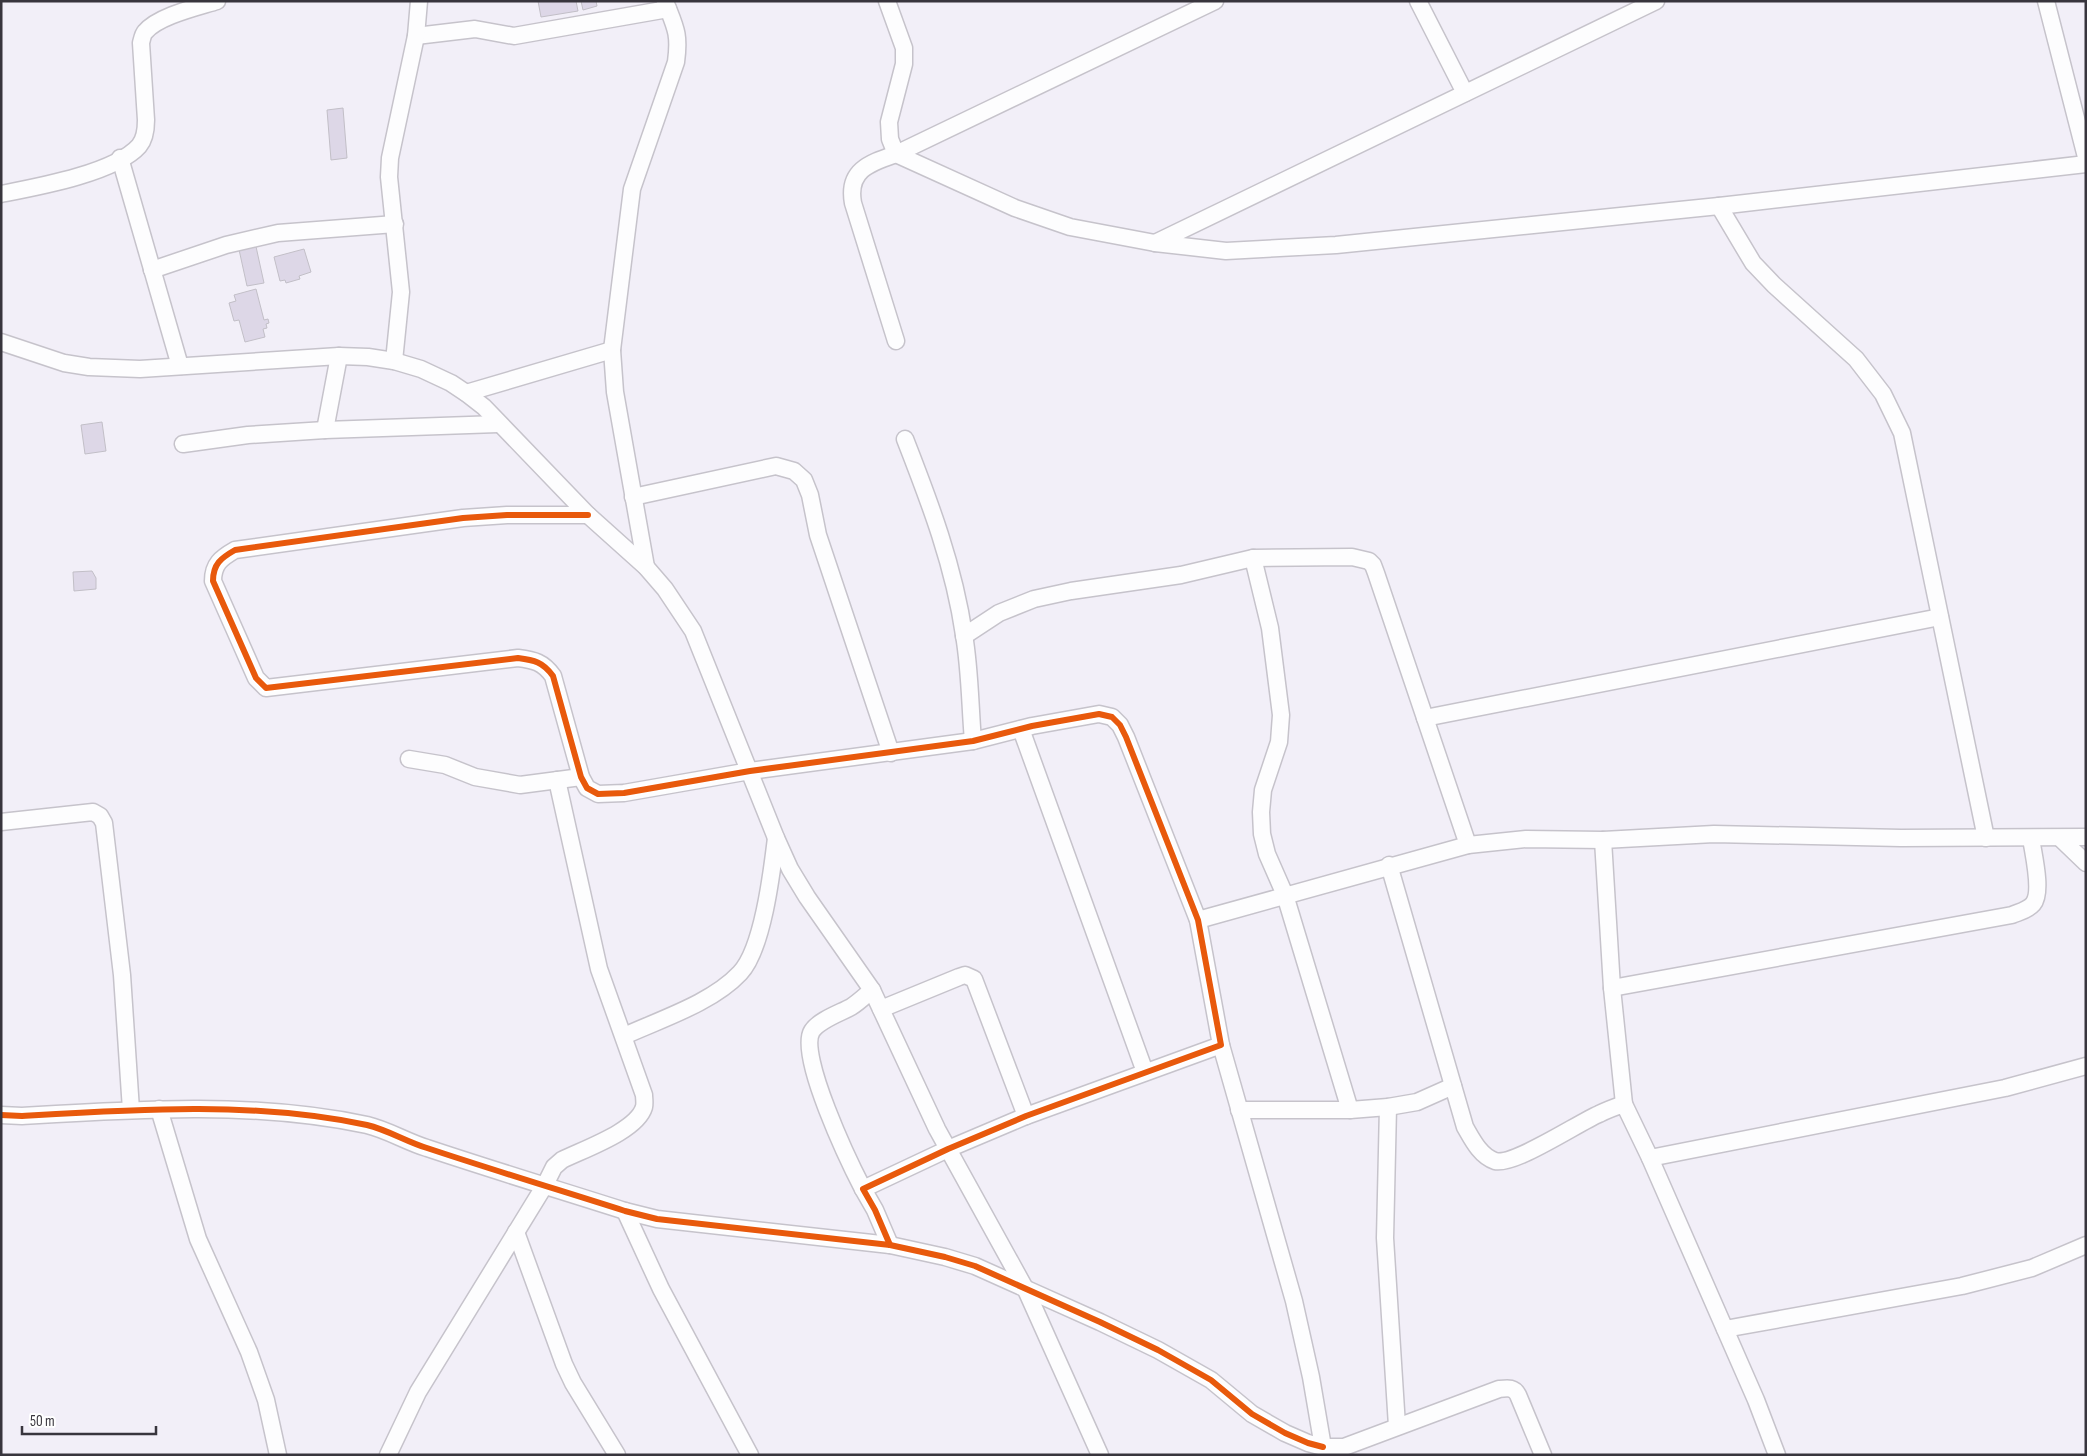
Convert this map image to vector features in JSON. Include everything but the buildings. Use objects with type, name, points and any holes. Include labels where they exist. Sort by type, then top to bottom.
[{"type":"street","points":[[1,194],[58,183],[120,158],[140,145],[145,133],[146,120],[141,43],[144,32],[172,16],[218,1]]},
{"type":"street","points":[[394,361],[401,292],[389,177],[390,158],[416,36],[419,1]]},
{"type":"street","points":[[887,1],[904,48],[904,64],[889,122],[890,139],[896,154],[1015,208],[1070,227],[1154,243],[1226,251],[1336,245],[1719,206],[2086,164]]},
{"type":"street","points":[[896,341],[855,211],[850,190],[856,175],[868,164],[896,154],[1215,1]]},
{"type":"street","points":[[1418,1],[1465,93]]},
{"type":"street","points":[[1154,243],[1656,1]]},
{"type":"street","points":[[2046,1],[2086,157]]},
{"type":"street","points":[[416,36],[475,29],[514,36],[666,5],[677,30],[676,62],[632,188],[612,350],[615,392],[646,567]]},
{"type":"street","points":[[120,158],[180,366]]},
{"type":"street","points":[[1719,206],[1753,263],[1774,286],[1856,359],[1883,394],[1902,433],[1916,493],[1986,838]]},
{"type":"street","points":[[152,270],[226,245],[278,233],[395,224]]},
{"type":"street","points":[[1,342],[64,363],[89,367],[140,369],[338,356],[368,357],[421,368],[450,383],[484,407],[498,424],[588,515],[646,567],[665,589],[693,631],[776,838],[790,868],[807,897],[872,990],[948,1148],[1026,1290],[1100,1455]]},
{"type":"street","points":[[466,393],[612,350]]},
{"type":"street","points":[[325,430],[338,356]]},
{"type":"street","points":[[183,444],[248,435],[325,430],[498,424]]},
{"type":"street","points":[[905,439],[936,520],[954,582],[964,636],[973,741]]},
{"type":"street","points":[[633,497],[776,466],[794,472],[804,480],[810,495],[818,535],[891,752]]},
{"type":"street","points":[[588,515],[507,515],[463,518],[234,550],[217,563],[213,571],[213,581],[256,678],[266,688],[518,658],[533,660],[546,666],[553,676],[581,778],[587,788],[598,794],[624,794],[750,771],[973,741],[1021,729],[1099,714],[1112,717],[1120,725],[1198,920],[1208,965],[1221,1045],[1294,1301],[1311,1377],[1323,1447]]},
{"type":"street","points":[[964,636],[999,612],[1034,599],[1071,591],[1181,575],[1253,558],[1352,557],[1369,560],[1373,565],[1468,845]]},
{"type":"street","points":[[1253,558],[1270,628],[1281,716],[1279,742],[1263,790],[1262,834],[1267,854],[1285,895],[1350,1110]]},
{"type":"street","points":[[1425,718],[1940,618]]},
{"type":"street","points":[[1021,729],[1145,1072]]},
{"type":"street","points":[[409,759],[444,765],[475,777],[520,784],[581,778]]},
{"type":"street","points":[[388,1455],[418,1392],[545,1185],[554,1167],[562,1160],[627,1128],[637,1119],[644,1107],[644,1095],[599,968],[556,780]]},
{"type":"street","points":[[1,822],[93,812],[100,816],[104,823],[122,975],[131,1110]]},
{"type":"street","points":[[1198,920],[1390,865],[1468,845],[1526,839],[1603,840],[1714,834],[1986,838],[2086,837]]},
{"type":"street","points":[[624,1036],[714,994],[742,972],[749,959],[767,901],[776,838]]},
{"type":"street","points":[[1612,988],[2012,915],[2033,904],[2037,896],[2031,838]]},
{"type":"street","points":[[2060,838],[2086,863]]},
{"type":"street","points":[[1603,840],[1612,988],[1624,1104],[1650,1158],[1725,1329],[1777,1455]]},
{"type":"street","points":[[1390,865],[1465,1127],[1484,1155],[1496,1161],[1522,1155],[1600,1113],[1624,1104]]},
{"type":"street","points":[[881,1009],[959,977],[971,976],[974,979],[1026,1116]]},
{"type":"street","points":[[872,990],[852,1006],[819,1025],[811,1032],[809,1042],[812,1063],[821,1094],[847,1157],[875,1210],[890,1245]]},
{"type":"street","points":[[863,1190],[948,1148],[1026,1116],[1221,1045]]},
{"type":"street","points":[[1650,1158],[2005,1088],[2086,1066]]},
{"type":"street","points":[[1239,1110],[1350,1110],[1388,1107],[1417,1102],[1453,1086]]},
{"type":"street","points":[[1388,1107],[1384,1238],[1397,1426]]},
{"type":"street","points":[[160,1109],[198,1239],[249,1352],[266,1400],[278,1455]]},
{"type":"street","points":[[1,1115],[22,1116],[160,1109],[243,1110],[322,1117],[370,1126],[426,1148],[625,1211],[688,1223],[890,1245],[960,1262],[1100,1322],[1158,1350],[1210,1380],[1252,1414],[1285,1432],[1323,1447],[1344,1447],[1499,1389],[1513,1388],[1518,1395],[1543,1455]]},
{"type":"street","points":[[625,1211],[661,1288],[750,1455]]},
{"type":"street","points":[[516,1232],[564,1364],[573,1383],[617,1455]]},
{"type":"street","points":[[1725,1329],[1962,1286],[2032,1268],[2086,1245]]},
{"type":"cycle path","points":[[588,515],[507,515],[463,518],[235,550],[216,566],[213,581],[256,678],[266,688],[518,658],[542,665],[553,676],[581,777],[587,788],[598,794],[624,793],[750,771],[973,741],[1032,726],[1099,714],[1112,717],[1120,725],[1126,737],[1198,920],[1221,1045],[1026,1116],[948,1149],[863,1189],[875,1210],[890,1245]]},
{"type":"cycle path","points":[[1,1115],[22,1116],[151,1109],[195,1109],[281,1112],[324,1117],[375,1127],[452,1156],[625,1211],[657,1219],[890,1245],[945,1257],[975,1266],[1158,1350],[1211,1380],[1252,1414],[1285,1433],[1323,1447]]}]
